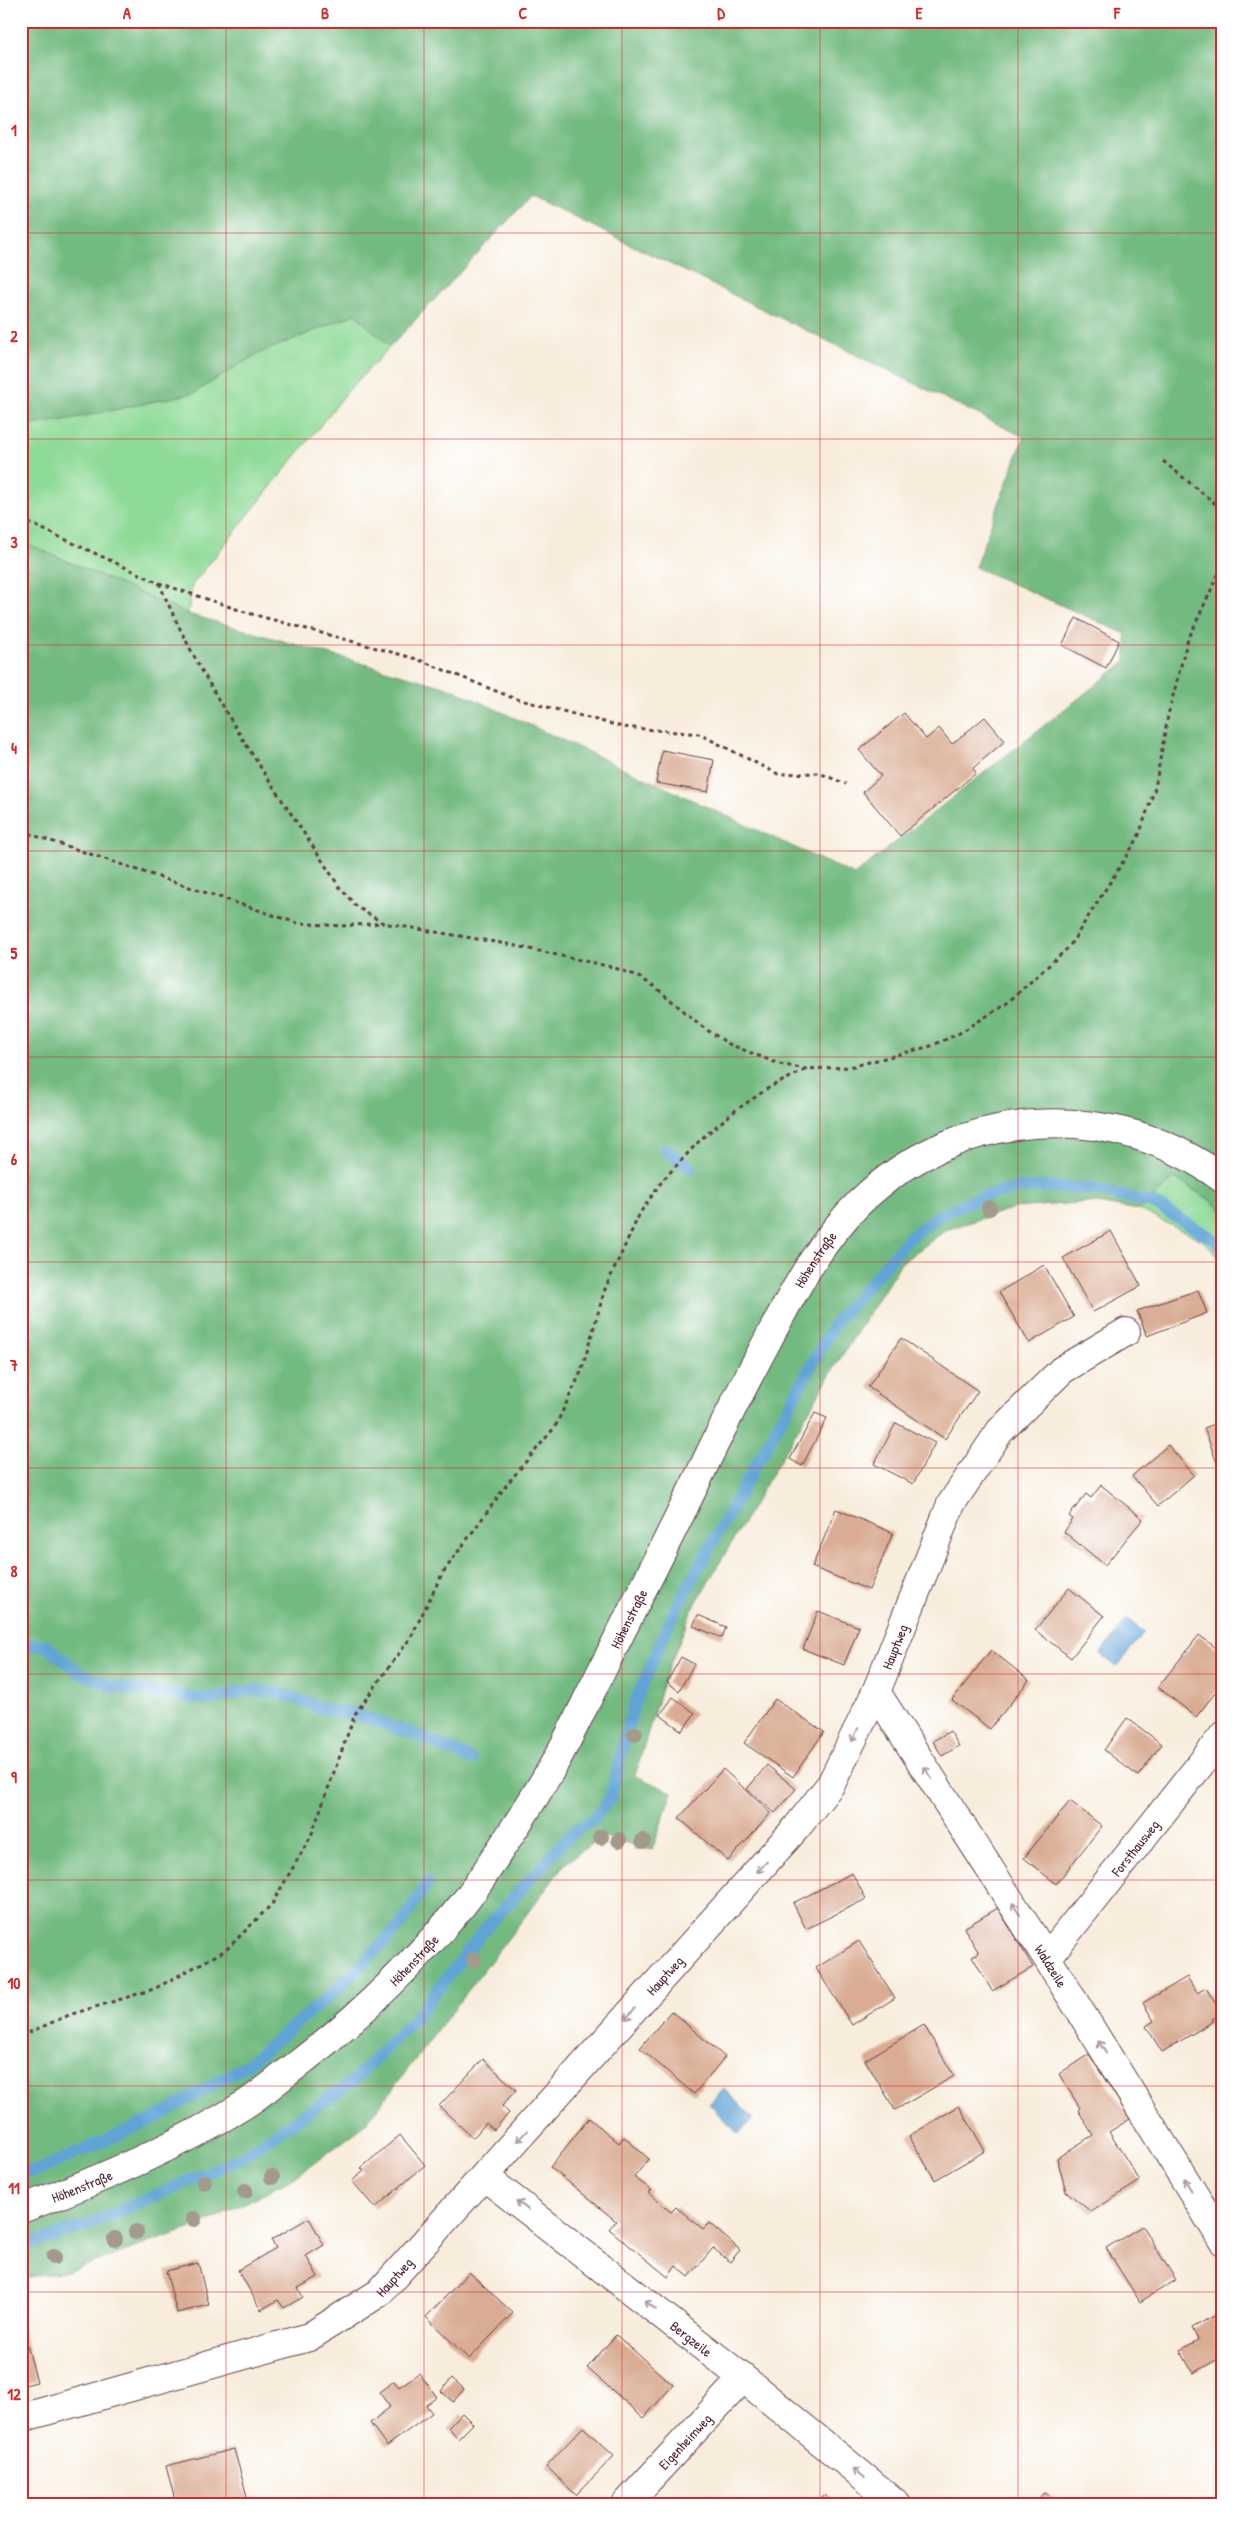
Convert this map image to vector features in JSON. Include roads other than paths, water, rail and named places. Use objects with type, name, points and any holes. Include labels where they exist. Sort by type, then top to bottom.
[{"type":"street","name":"Höhenstraße","points":[[21,2209],[82,2187],[159,2151],[246,2103],[371,2004],[414,1960],[465,1901],[551,1771],[694,1488],[744,1383],[798,1283],[825,1242],[861,1201],[884,1181],[918,1158],[982,1132],[1011,1126],[1070,1123],[1126,1131],[1157,1142],[1223,1179]]},
{"type":"street","name":"Hauptweg","points":[[21,2418],[309,2337],[379,2293],[797,1827],[832,1784],[876,1692],[951,1504],[1000,1431],[1062,1370],[1126,1332]]},
{"type":"street","name":"Waldzeile","points":[[876,1692],[1047,1958],[1214,2206],[1223,2241]]},
{"type":"street","name":"Forsthausweg","points":[[1047,1958],[1223,1736]]},
{"type":"street","name":"Bergzeile","points":[[485,2177],[744,2378],[897,2504]]},
{"type":"street","name":"Eigenheimweg","points":[[626,2504],[744,2378]]},
{"type":"water","points":[[1127,1619],[1144,1632],[1117,1667],[1100,1654]]},
{"type":"water","points":[[724,2089],[754,2119],[738,2134],[709,2104]]},
{"type":"waterway","points":[[665,1149],[691,1169]]},
{"type":"waterway","points":[[21,2247],[88,2225],[239,2159],[352,2082],[417,2016],[486,1928],[574,1831],[593,1820],[610,1799],[633,1707],[675,1610],[835,1323],[909,1238],[940,1215],[982,1197],[1020,1188],[1056,1187],[1092,1189],[1155,1204],[1215,1240],[1223,1249]]},
{"type":"waterway","points":[[21,1646],[45,1645],[80,1673],[109,1686],[210,1700],[250,1690],[279,1693],[327,1710],[355,1714],[417,1735],[472,1760]]},
{"type":"waterway","points":[[21,2175],[41,2169],[154,2119],[248,2064],[333,1993],[400,1926],[428,1882]]}]
